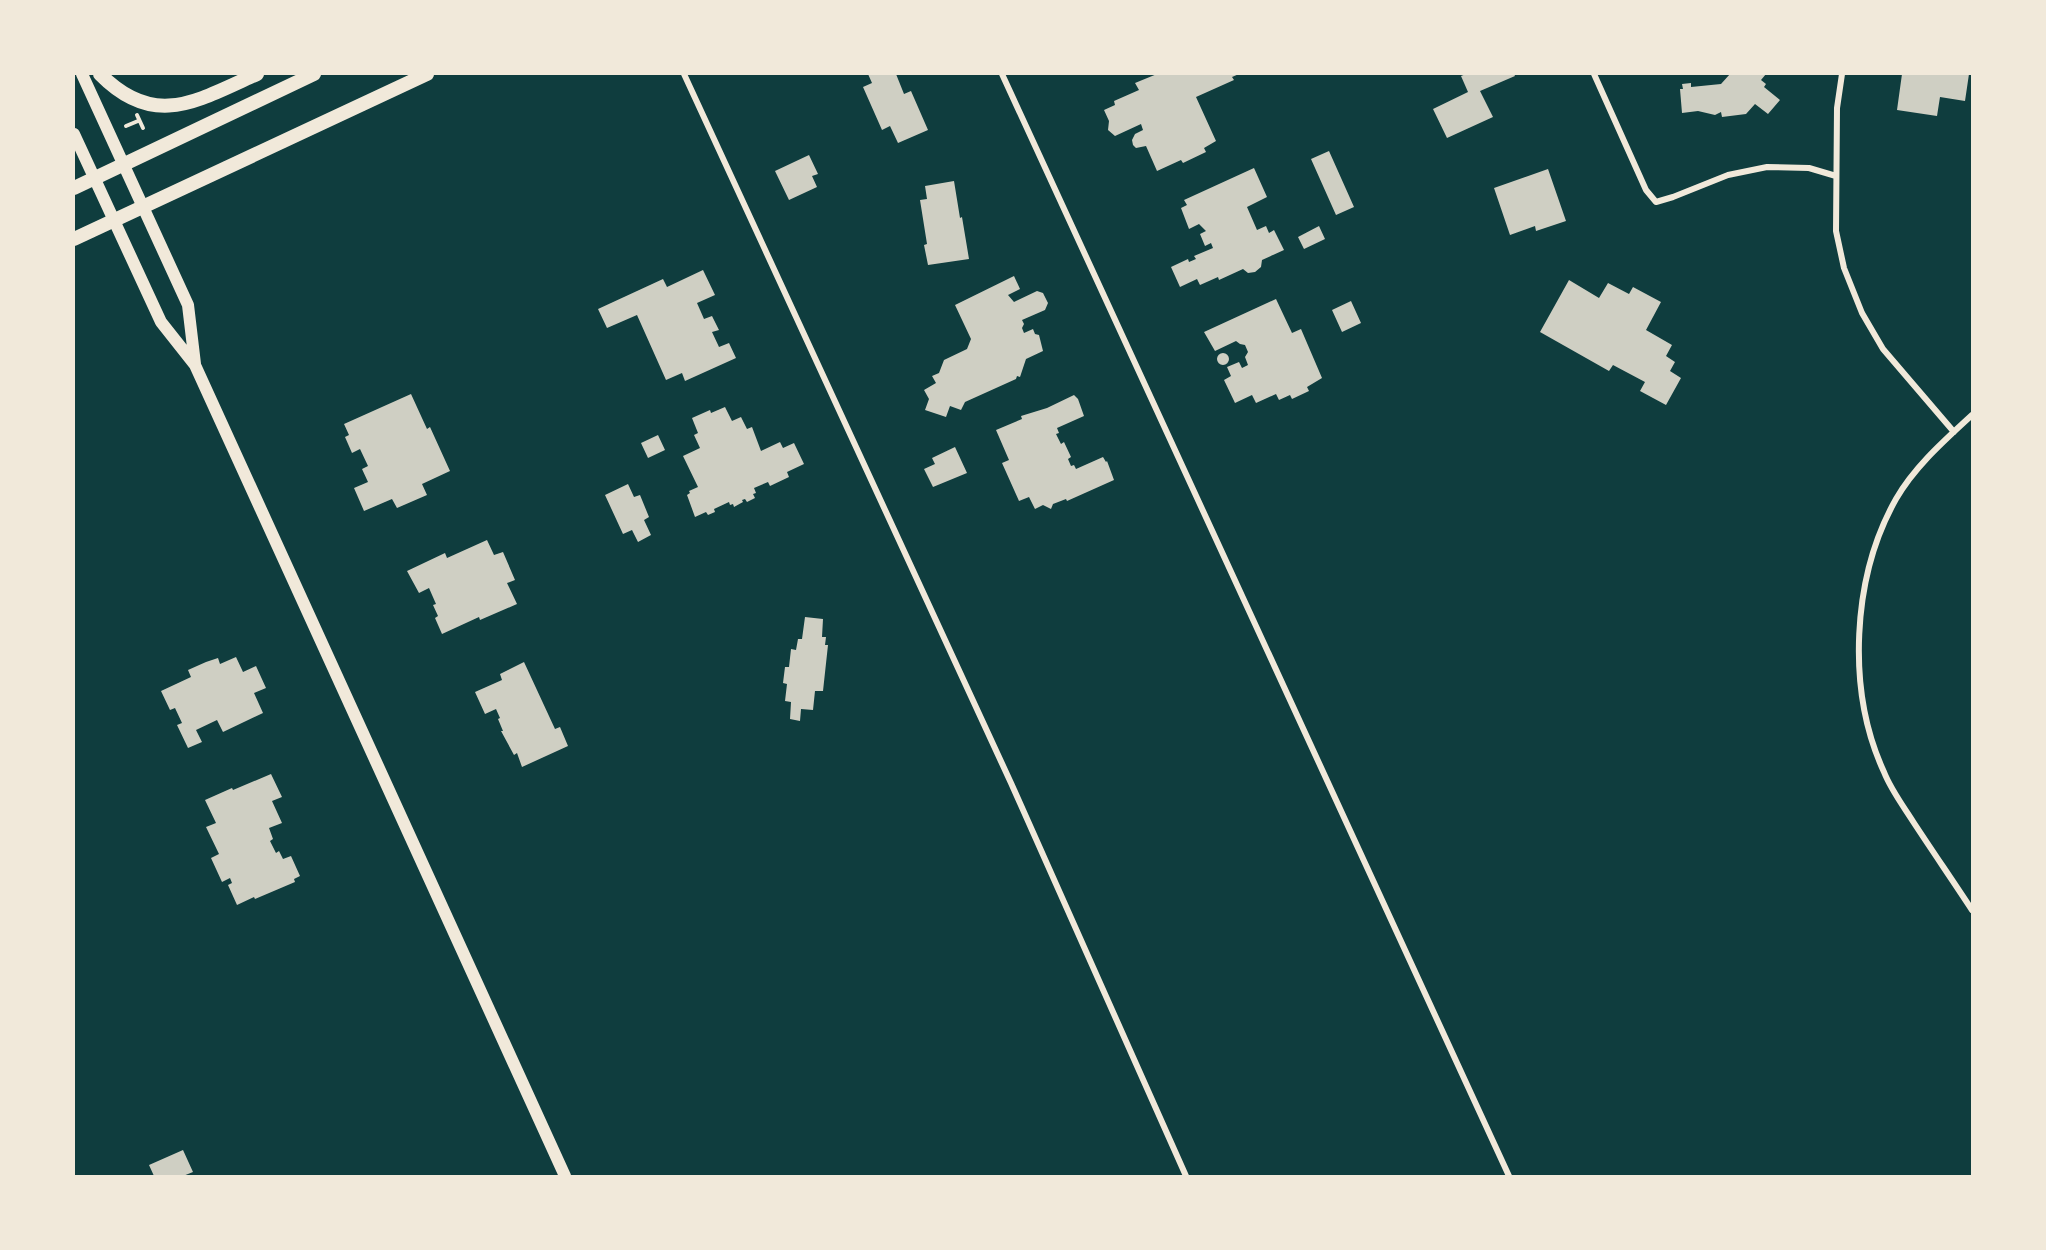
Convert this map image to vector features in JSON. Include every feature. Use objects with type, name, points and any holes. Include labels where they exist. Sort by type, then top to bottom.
[{"type":"main road","points":[[82,74],[188,305],[195,365]]},
{"type":"main road","points":[[100,74],[129,97],[152,105],[168,107],[194,102],[257,74]]},
{"type":"main road","points":[[74,188],[314,74]]},
{"type":"main road","points":[[74,239],[427,74]]},
{"type":"main road","points":[[74,134],[161,322],[195,365],[565,1176]]},
{"type":"street","points":[[684,74],[1011,783],[1186,1176]]},
{"type":"street","points":[[1002,74],[1509,1176]]},
{"type":"street","points":[[1594,74],[1646,190],[1656,202],[1728,175],[1767,167],[1809,168],[1836,176]]},
{"type":"street","points":[[1842,74],[1837,108],[1836,231],[1844,268],[1862,313],[1883,349],[1954,432]]},
{"type":"street","points":[[1972,415],[1925,461],[1897,499],[1878,541],[1865,585],[1858,654],[1864,704],[1884,772],[1972,910]]},
{"type":"path","points":[[126,126],[138,121],[143,128]]},
{"type":"building","points":[[868,74],[896,74],[904,94],[911,91],[928,130],[898,143],[890,126],[882,130],[863,87],[872,83]]},
{"type":"building","points":[[1157,74],[1239,74],[1232,77],[1234,80],[1196,97],[1216,141],[1204,148],[1206,152],[1183,163],[1181,160],[1157,171],[1146,146],[1136,148],[1133,145],[1132,140],[1135,134],[1143,130],[1141,124],[1115,136],[1108,130],[1109,121],[1104,110],[1115,105],[1114,101],[1139,90],[1135,83]]},
{"type":"building","points":[[1466,74],[1514,74],[1515,76],[1480,91],[1493,117],[1447,138],[1433,109],[1468,92],[1461,76]]},
{"type":"building","points":[[1730,74],[1766,74],[1761,80],[1766,84],[1764,87],[1780,100],[1768,114],[1755,104],[1746,114],[1722,117],[1721,112],[1715,115],[1698,111],[1682,113],[1680,89],[1683,89],[1682,84],[1691,83],[1691,87],[1721,84]]},
{"type":"building","points":[[1902,74],[1969,74],[1965,101],[1940,97],[1937,116],[1897,110]]},
{"type":"building","points":[[1329,151],[1354,207],[1336,215],[1311,159]]},
{"type":"building","points":[[809,155],[818,174],[812,176],[817,187],[789,200],[775,171]]},
{"type":"building","points":[[1254,168],[1267,197],[1247,207],[1257,230],[1266,226],[1269,233],[1274,230],[1284,250],[1262,260],[1261,267],[1255,272],[1248,273],[1243,269],[1219,280],[1218,277],[1200,285],[1197,279],[1180,287],[1171,267],[1188,259],[1189,262],[1196,259],[1194,256],[1213,248],[1211,243],[1205,246],[1200,234],[1206,231],[1199,224],[1189,229],[1181,208],[1187,205],[1184,200]]},
{"type":"building","points":[[1548,169],[1566,221],[1536,231],[1535,226],[1510,235],[1494,188]]},
{"type":"building","points":[[954,181],[969,259],[928,265],[920,200],[927,199],[925,186]]},
{"type":"building","points":[[1319,226],[1325,239],[1304,249],[1298,237]]},
{"type":"building","points":[[703,270],[715,295],[697,303],[704,319],[712,316],[719,330],[712,332],[719,347],[729,343],[736,358],[685,381],[682,373],[666,380],[637,315],[607,328],[598,309],[663,279],[667,287]]},
{"type":"building","points":[[1014,276],[1020,289],[1008,295],[1014,302],[1037,291],[1043,293],[1048,303],[1045,310],[1022,320],[1024,333],[1033,329],[1035,334],[1039,335],[1043,351],[1026,359],[1020,377],[1017,376],[1016,379],[965,402],[961,410],[950,406],[946,417],[925,410],[929,399],[924,390],[936,383],[932,376],[939,373],[944,360],[967,349],[971,339],[955,305]]},
{"type":"building","points":[[1569,280],[1599,298],[1608,283],[1629,294],[1633,287],[1661,302],[1646,330],[1672,345],[1666,356],[1675,362],[1670,371],[1681,378],[1666,405],[1640,391],[1645,382],[1613,365],[1609,371],[1540,332]]},
{"type":"building","points":[[1276,299],[1292,333],[1301,329],[1322,378],[1307,387],[1309,391],[1292,399],[1290,395],[1279,400],[1276,394],[1256,403],[1252,395],[1235,403],[1224,380],[1231,376],[1227,367],[1239,362],[1242,368],[1248,365],[1245,357],[1248,352],[1245,345],[1236,341],[1215,351],[1204,332]]},
{"type":"building","points":[[1351,301],[1361,323],[1342,332],[1332,310]]},
{"type":"building","points":[[1225,353],[1229,359],[1225,365],[1221,365],[1217,357]]},
{"type":"building","points":[[411,394],[427,429],[430,427],[450,471],[422,484],[427,495],[397,508],[392,499],[364,511],[354,488],[368,482],[362,469],[368,466],[360,449],[352,453],[345,437],[349,435],[344,424]]},
{"type":"building","points":[[1074,395],[1078,399],[1084,416],[1057,428],[1059,433],[1056,434],[1061,444],[1064,442],[1071,457],[1068,459],[1071,466],[1074,465],[1076,469],[1103,457],[1107,461],[1114,480],[1067,501],[1066,499],[1053,504],[1051,509],[1043,505],[1035,509],[1029,497],[1019,501],[1002,463],[1009,460],[996,430],[1022,419],[1021,416],[1047,408]]},
{"type":"building","points":[[725,407],[732,421],[741,417],[747,429],[752,427],[761,451],[780,442],[783,448],[794,443],[804,464],[787,472],[789,477],[770,486],[768,482],[754,488],[755,498],[747,502],[745,499],[742,500],[743,502],[734,507],[729,502],[714,509],[715,512],[708,515],[706,512],[695,517],[687,495],[689,491],[698,487],[683,456],[700,448],[694,435],[698,433],[692,418],[710,410],[711,413]]},
{"type":"building","points":[[658,435],[665,450],[648,458],[641,443]]},
{"type":"building","points":[[955,447],[967,473],[933,487],[924,469],[935,464],[932,458]]},
{"type":"building","points":[[628,484],[634,497],[640,495],[649,517],[644,520],[651,535],[638,542],[632,530],[623,534],[605,495]]},
{"type":"building","points":[[487,540],[494,555],[503,552],[515,580],[507,583],[517,604],[480,620],[479,617],[442,634],[435,618],[438,616],[433,605],[436,604],[429,588],[419,593],[407,571],[445,553],[447,558]]},
{"type":"building","points":[[805,617],[823,619],[822,637],[826,637],[825,645],[828,645],[823,691],[815,691],[813,710],[801,709],[800,721],[790,719],[791,702],[785,701],[787,684],[783,683],[785,667],[789,667],[791,649],[796,650],[798,639],[802,639]]},
{"type":"building","points":[[236,657],[243,672],[256,666],[266,688],[254,693],[263,713],[223,732],[217,720],[196,730],[202,742],[188,748],[177,725],[182,723],[175,708],[170,710],[161,691],[191,677],[188,670],[218,658],[220,664]]},
{"type":"building","points":[[524,662],[555,729],[560,727],[568,746],[522,767],[517,753],[514,755],[501,731],[503,731],[496,709],[485,714],[475,692],[502,680],[500,674]]},
{"type":"building","points":[[271,774],[282,797],[272,801],[282,823],[269,828],[273,839],[270,841],[276,853],[279,851],[283,859],[291,856],[300,876],[294,879],[295,882],[237,905],[228,885],[232,883],[230,878],[222,882],[211,858],[219,854],[206,827],[216,823],[205,800]]},
{"type":"building","points":[[183,1150],[193,1172],[183,1176],[154,1176],[149,1165]]}]
